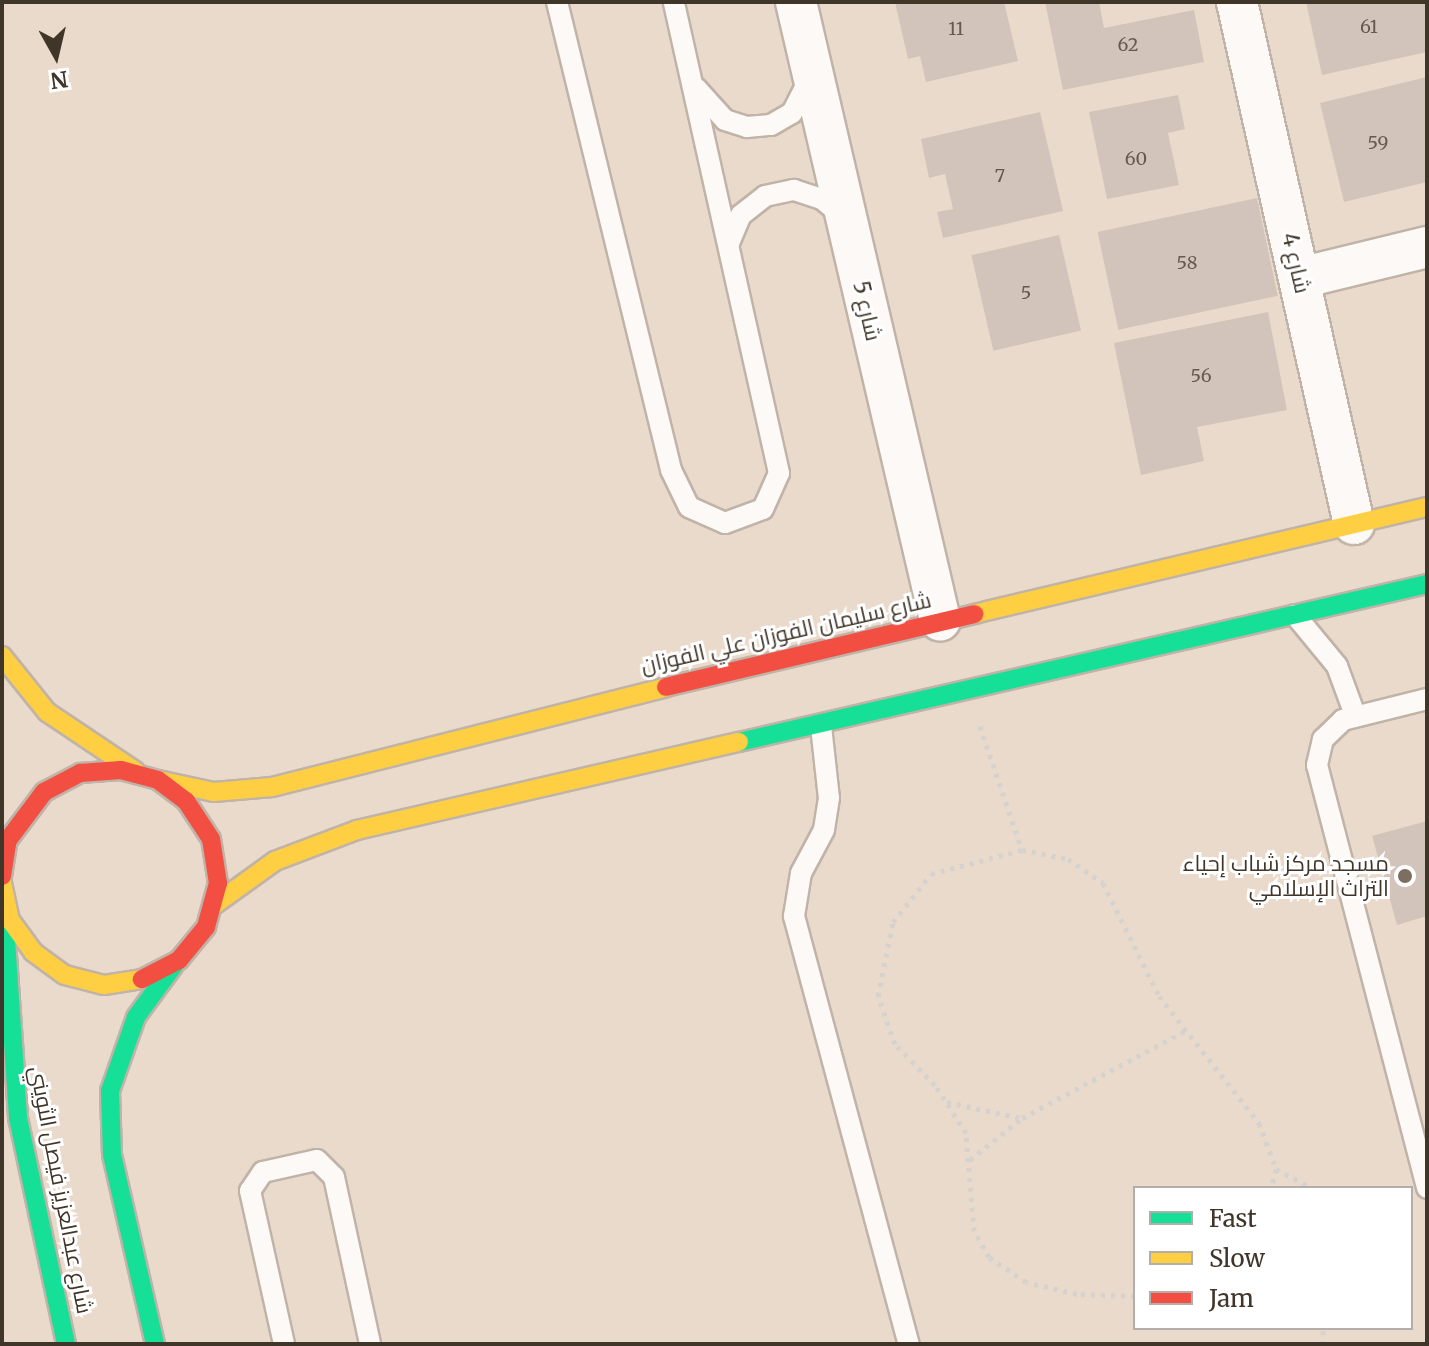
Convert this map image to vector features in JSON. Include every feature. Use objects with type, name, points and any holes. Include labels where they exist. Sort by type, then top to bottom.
[{"type":"street","name":"شارع 5","points":[[796,2],[940,620]]},
{"type":"street","name":"شارع 4","points":[[1237,2],[1354,524]]},
{"type":"street","points":[[1300,278],[1427,247]]},
{"type":"street","name":"شارع سليمان الفوزان علي الفوزان","points":[[2,876],[2,858],[17,822],[53,786],[101,769],[214,792],[254,790],[522,721],[940,620],[1427,507]]},
{"type":"street","points":[[155,1344],[112,1155],[110,1091],[136,1017],[179,960],[214,905],[275,861],[328,837],[821,726],[1427,584]]},
{"type":"street","points":[[2,656],[47,712],[186,801],[211,839],[214,905]]},
{"type":"street","points":[[522,721],[522,756],[534,790]]},
{"type":"street","points":[[3,892],[33,952],[75,979],[125,984],[179,960]]},
{"type":"street","name":"شارع عبدالعزيز فيصل الثويني","points":[[3,892],[18,1118],[66,1344]]},
{"type":"lane","points":[[557,2],[671,470],[689,507],[725,523],[763,509],[779,473],[674,2]]},
{"type":"lane","points":[[693,85],[725,120],[771,125],[792,113],[811,70]]},
{"type":"lane","points":[[729,243],[741,215],[765,196],[794,190],[822,199],[846,219]]},
{"type":"lane","points":[[1295,615],[1337,666],[1355,715]]},
{"type":"lane","points":[[1427,699],[1355,715],[1331,728],[1317,765],[1427,1188]]},
{"type":"lane","points":[[821,726],[829,798],[824,830],[801,873],[794,916],[909,1344]]},
{"type":"lane","points":[[284,1344],[250,1191],[263,1172],[317,1160],[334,1177],[370,1344]]},
{"type":"path","points":[[969,691],[1022,850]]},
{"type":"path","points":[[1133,1296],[1054,1290],[1026,1282],[989,1257],[974,1231],[966,1133],[947,1102],[911,1065],[883,1020],[878,996],[884,951],[893,922],[931,874],[1022,850],[1068,859],[1103,883],[1159,996],[1259,1123],[1276,1169],[1272,1186]]},
{"type":"path","points":[[969,1161],[1022,1118],[1185,1031]]},
{"type":"path","points":[[947,1102],[1022,1118]]},
{"type":"path","points":[[1276,1169],[1308,1186]]},
{"type":"building","points":[[895,2],[1004,2],[1018,61],[926,82],[920,56],[908,59]]},
{"type":"building","points":[[1045,2],[1099,2],[1104,28],[1194,10],[1204,62],[1063,90]]},
{"type":"building","points":[[1306,2],[1427,2],[1427,52],[1322,75]]},
{"type":"building","points":[[1427,77],[1427,182],[1344,202],[1320,103]]},
{"type":"building","points":[[1178,95],[1185,129],[1168,133],[1179,185],[1107,199],[1089,112]]},
{"type":"building","points":[[1040,112],[1063,211],[943,238],[937,212],[953,209],[945,174],[929,178],[921,139]]},
{"type":"building","points":[[1257,198],[1278,296],[1118,330],[1098,232]]},
{"type":"building","points":[[1059,235],[1081,330],[993,351],[971,255]]},
{"type":"building","points":[[1268,312],[1287,410],[1197,427],[1204,461],[1141,475],[1114,343]]},
{"type":"building","name":"مسجد مركز شباب إحياء التراث الإسلامي","points":[[1427,821],[1427,916],[1397,925],[1372,836]]},
{"type":"traffic: fast","points":[[739,742],[1427,584]]},
{"type":"traffic: fast","points":[[4,911],[18,1118],[66,1344]]},
{"type":"traffic: fast","points":[[155,1344],[112,1155],[110,1091],[136,1017],[174,965]]},
{"type":"traffic: slow","points":[[974,614],[1427,507]]},
{"type":"traffic: slow","points":[[2,656],[47,712],[135,771]]},
{"type":"traffic: slow","points":[[158,780],[214,792],[272,787],[666,687]]},
{"type":"traffic: slow","points":[[214,905],[275,861],[357,830],[739,742]]},
{"type":"traffic: slow","points":[[2,883],[10,920],[33,952],[65,975],[104,985],[142,979]]},
{"type":"traffic: jam","points":[[666,687],[974,614]]},
{"type":"traffic: jam","points":[[2,876],[8,840],[44,792],[80,773],[121,770],[158,780],[186,801],[211,839],[218,883],[206,927],[179,960],[142,979]]},
{"type":"place","name":"مسجد مركز شباب إحياء التراث الإسلامي","points":[[1405,876]]}]
